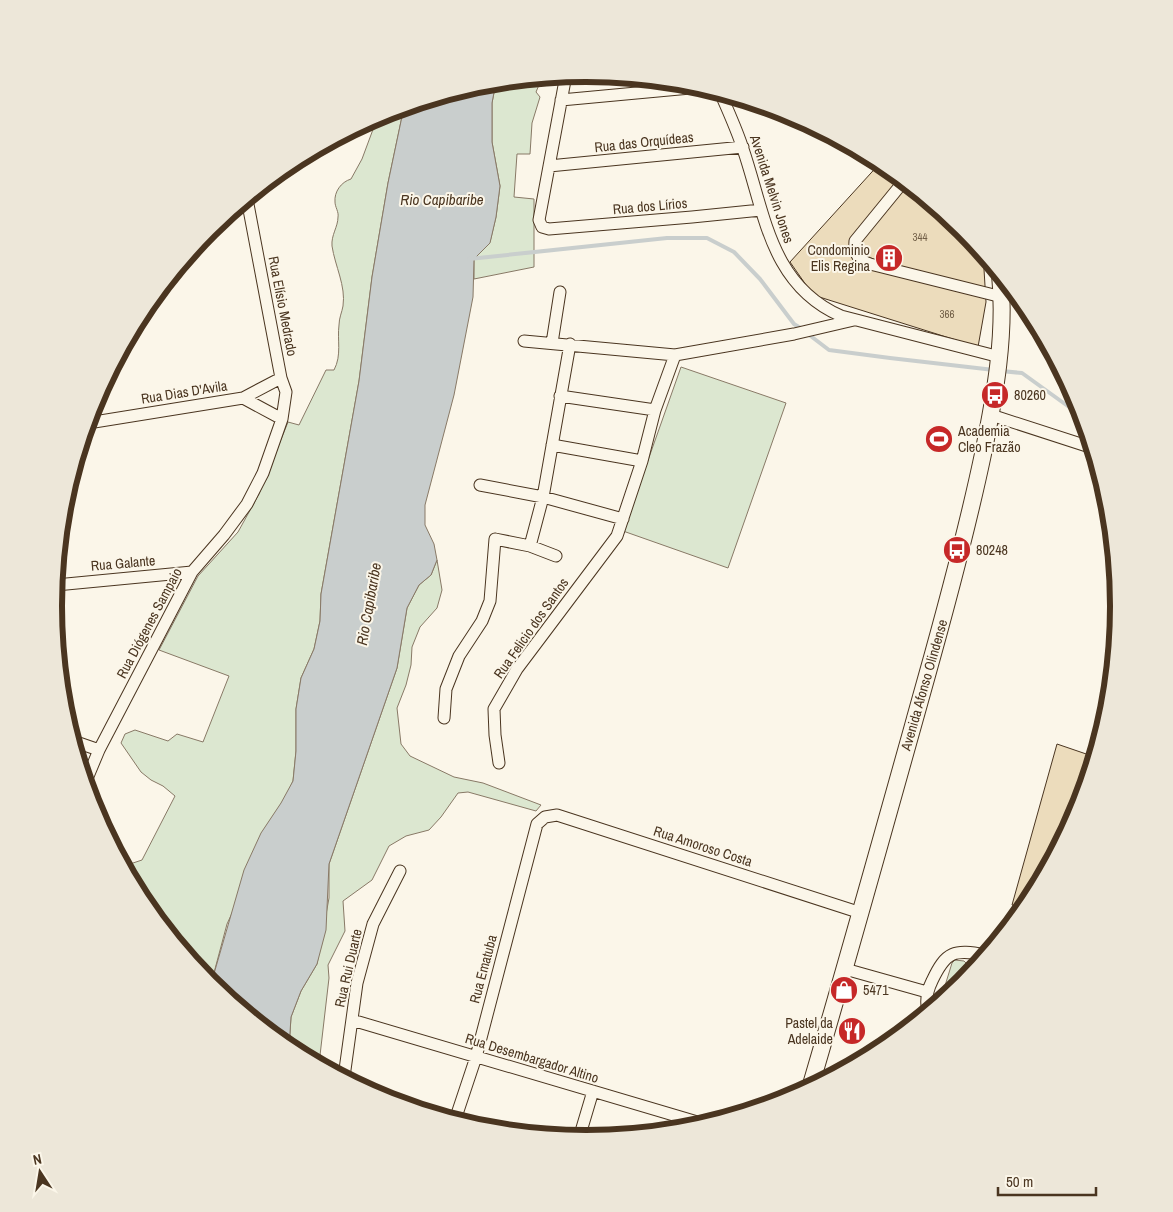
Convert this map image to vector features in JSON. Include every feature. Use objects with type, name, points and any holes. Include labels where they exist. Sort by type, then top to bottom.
[{"type":"main road","name":"Avenida Afonso Olindense","points":[[813,1078],[846,969],[956,570],[991,415],[997,379],[1000,360],[1001,286]]},
{"type":"street","points":[[549,166],[564,83]]},
{"type":"street","points":[[561,100],[675,89]]},
{"type":"street","name":"Avenida Melvin Jones","points":[[724,100],[743,147],[761,210],[776,252],[790,275],[807,295],[826,309],[854,320],[1000,360]]},
{"type":"street","name":"Rua das Orquídeas","points":[[549,166],[743,147]]},
{"type":"street","name":"Rua dos Lírios","points":[[549,166],[539,220],[542,227],[549,229],[692,218],[761,210]]},
{"type":"street","points":[[900,186],[855,241],[854,249],[856,256],[870,264],[1002,296]]},
{"type":"street","name":"Rua Elísio Medrado","points":[[248,206],[281,378],[286,392],[282,418]]},
{"type":"street","points":[[552,343],[560,292]]},
{"type":"street","points":[[524,341],[675,355],[794,334],[854,320]]},
{"type":"street","points":[[530,546],[543,497],[570,344]]},
{"type":"street","name":"Rua Felicio dos Santos","points":[[499,763],[494,709],[517,669],[617,536],[642,462],[655,410],[675,355]]},
{"type":"street","name":"Rua Dias D'Avila","points":[[96,422],[243,398],[281,378]]},
{"type":"street","points":[[560,396],[655,410]]},
{"type":"street","points":[[243,398],[282,418]]},
{"type":"street","points":[[991,415],[1085,446]]},
{"type":"street","name":"Rua Diógenes Sampaio","points":[[90,773],[99,750],[192,572],[224,535],[247,504],[263,472],[282,418]]},
{"type":"street","points":[[552,445],[642,462]]},
{"type":"street","points":[[480,485],[543,497],[623,519]]},
{"type":"street","name":"Rua Felicio dos Santos","points":[[444,718],[446,689],[459,656],[482,621],[490,602],[495,539],[530,546],[556,556]]},
{"type":"street","name":"Rua Galante","points":[[63,584],[192,572]]},
{"type":"street","points":[[80,744],[99,750]]},
{"type":"street","name":"Rua Amoroso Costa","points":[[537,824],[545,817],[557,815],[861,913]]},
{"type":"street","name":"Rua Ematuba","points":[[457,1113],[476,1057],[537,824]]},
{"type":"street","name":"Rua Rui Duarte","points":[[345,1071],[357,983],[373,924],[400,870]]},
{"type":"street","points":[[928,1004],[927,992],[941,963],[948,956],[969,952],[978,954]]},
{"type":"street","points":[[846,969],[927,992]]},
{"type":"street","name":"Rua Desembargador Altino","points":[[352,1020],[690,1120]]},
{"type":"street","points":[[581,1130],[593,1091]]},
{"type":"green space","points":[[539,84],[536,92],[540,97],[532,123],[530,154],[517,154],[514,197],[534,199],[534,267],[474,279],[474,259],[490,242],[496,217],[500,186],[492,142],[492,103],[494,90]]},
{"type":"green space","points":[[402,116],[388,183],[372,277],[359,381],[321,594],[320,621],[314,649],[301,678],[296,709],[296,751],[293,781],[227,924],[214,974],[171,925],[131,864],[142,860],[175,796],[141,772],[121,743],[125,734],[135,730],[168,741],[177,734],[203,742],[229,676],[159,650],[198,576],[238,532],[259,494],[288,422],[299,425],[326,370],[334,370],[339,353],[339,322],[344,298],[332,246],[338,215],[335,198],[341,185],[351,179],[362,159],[374,128]]},
{"type":"green space","points":[[681,367],[786,403],[728,568],[623,531]]},
{"type":"green space","points":[[437,560],[442,590],[437,608],[420,627],[412,647],[411,665],[397,708],[401,744],[410,756],[454,777],[483,783],[541,805],[536,811],[468,792],[458,793],[429,830],[406,836],[389,846],[372,880],[343,901],[345,931],[328,965],[329,978],[320,1057],[290,1038],[291,1017],[301,991],[317,964],[329,898],[329,864],[397,668],[407,608],[419,585],[431,575]]},
{"type":"green space","points":[[955,960],[964,961],[966,963],[965,968],[944,989],[952,963]]},
{"type":"water","name":"Rio Capibaribe","points":[[494,90],[492,103],[492,142],[500,186],[496,217],[490,243],[474,259],[473,297],[454,395],[425,505],[425,525],[434,544],[437,560],[431,575],[419,585],[407,608],[397,668],[329,864],[326,930],[317,964],[301,991],[291,1017],[290,1038],[241,1000],[214,974],[244,870],[261,833],[293,781],[296,751],[296,709],[301,678],[314,649],[320,621],[321,594],[359,381],[372,277],[388,183],[402,116],[451,100]]},
{"type":"building","name":"Condominio Elis Regina","points":[[875,168],[932,212],[957,235],[984,265],[986,302],[978,347],[813,295],[790,262]]},
{"type":"building","points":[[1057,744],[1089,755],[1071,807],[1056,838],[1022,897],[1015,906],[1012,905]]},
{"type":"waterway","points":[[469,259],[667,238],[707,238],[734,252],[760,279],[794,324],[802,329]]},
{"type":"waterway","points":[[808,334],[829,350],[994,370]]},
{"type":"waterway","points":[[1001,371],[1022,373],[1073,410]]},
{"type":"place","name":"Condominio Elis Regina","points":[[889,258]]},
{"type":"place","name":"80260","points":[[995,395]]},
{"type":"place","name":"Academia Cleo Frazão","points":[[939,439]]},
{"type":"place","name":"80248","points":[[957,550]]},
{"type":"place","name":"5471","points":[[844,990]]},
{"type":"place","name":"Pastel da Adelaide","points":[[852,1031]]}]
